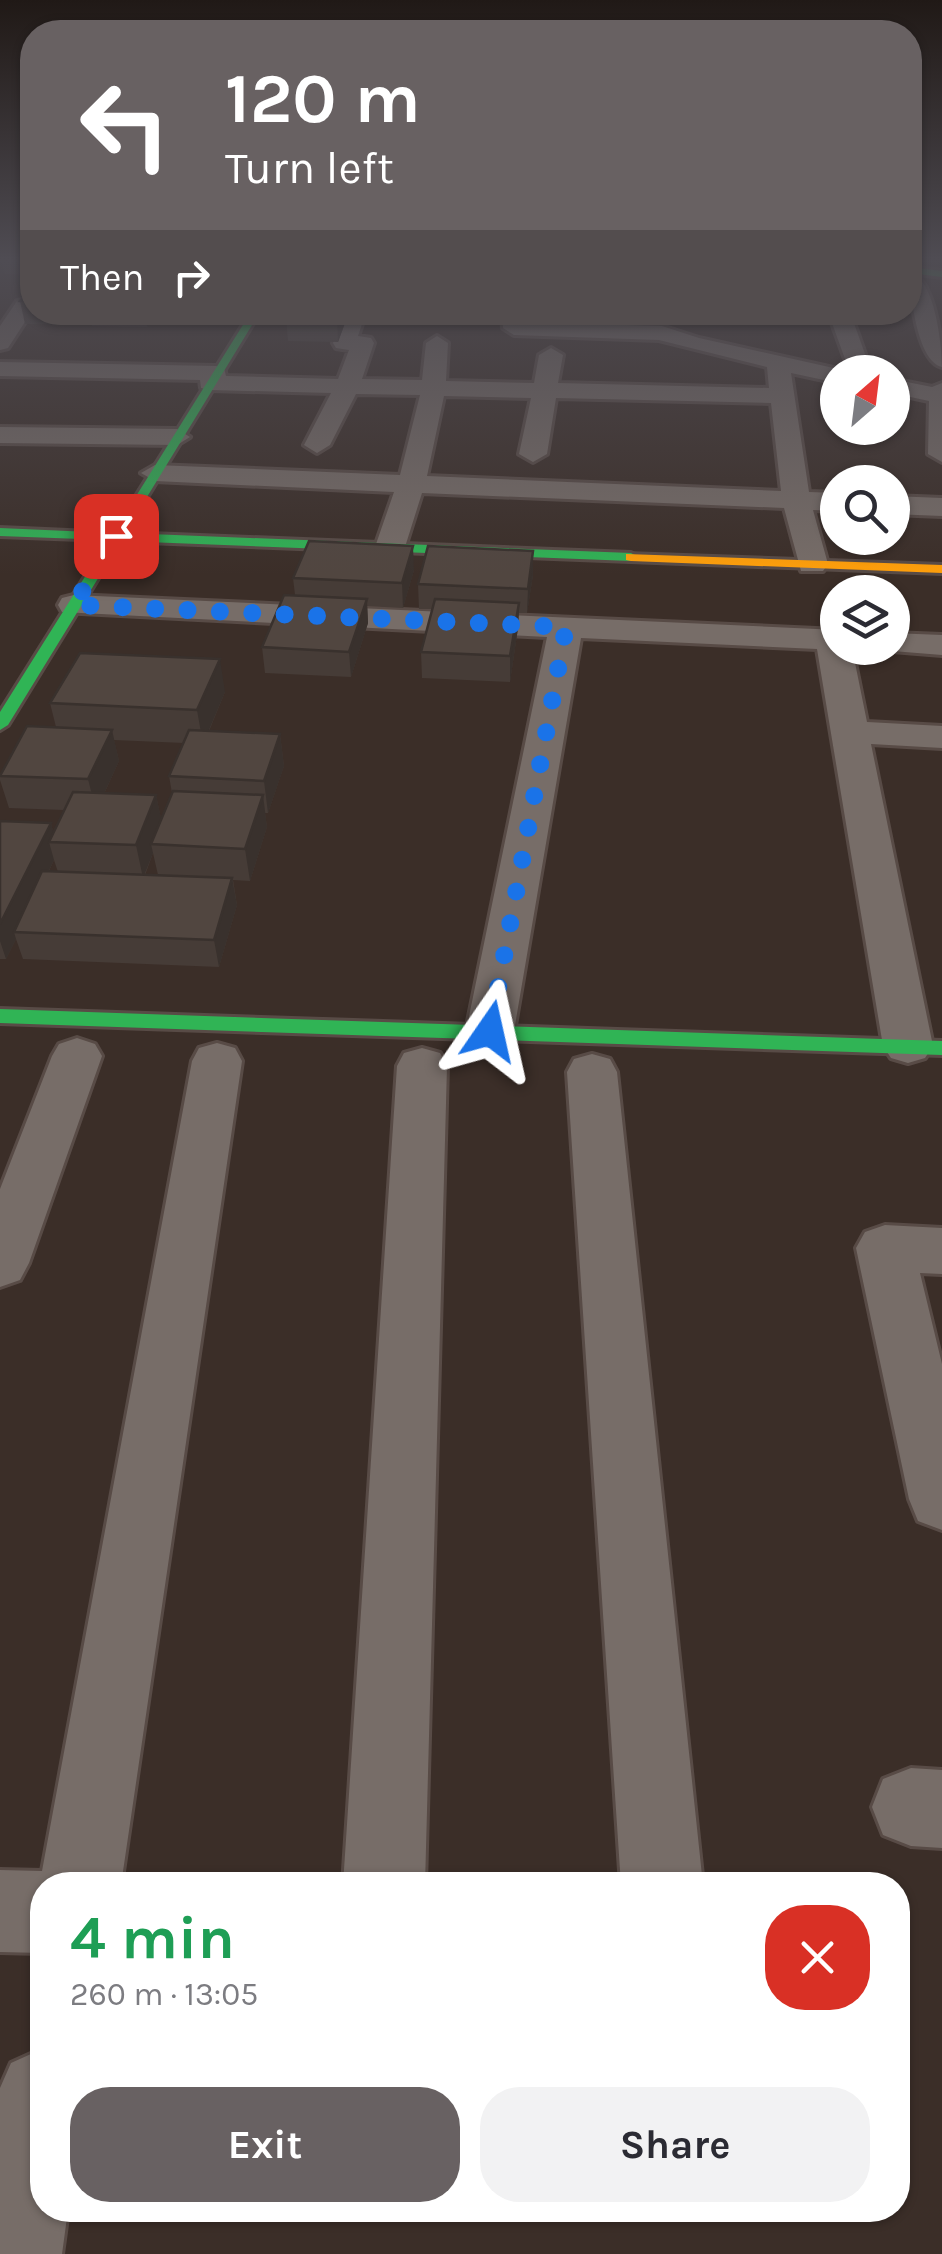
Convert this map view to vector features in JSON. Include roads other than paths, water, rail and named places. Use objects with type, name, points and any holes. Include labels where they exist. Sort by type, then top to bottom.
[{"type":"street","points":[[0,725],[10,694],[74,605],[222,364]]},
{"type":"street","points":[[317,445],[355,364]]},
{"type":"street","points":[[390,547],[412,484],[436,388],[437,364]]},
{"type":"street","points":[[533,454],[549,364]]},
{"type":"street","points":[[768,364],[782,396],[796,500],[812,564]]},
{"type":"street","points":[[0,368],[347,386],[782,396]]},
{"type":"street","points":[[910,389],[942,394],[942,454]]},
{"type":"street","points":[[0,435],[178,437]]},
{"type":"street","points":[[155,473],[820,501]]},
{"type":"street","points":[[910,506],[942,507]]},
{"type":"street","points":[[0,532],[942,569]]},
{"type":"street","points":[[74,605],[820,639]]},
{"type":"street","points":[[490,1031],[566,627]]},
{"type":"street","points":[[910,644],[942,645]]},
{"type":"street","points":[[0,1016],[925,1047],[850,732],[839,665]]},
{"type":"street","points":[[850,732],[942,737]]},
{"type":"street","points":[[0,1262],[76,1056]]},
{"type":"street","points":[[82,1872],[218,1060]]},
{"type":"street","points":[[385,1872],[422,1067]]},
{"type":"street","points":[[592,1072],[661,1872]]},
{"type":"street","points":[[942,1251],[885,1248],[942,1499]]},
{"type":"street","points":[[0,1911],[30,1912]]},
{"type":"street","points":[[14,2254],[30,2163]]}]
